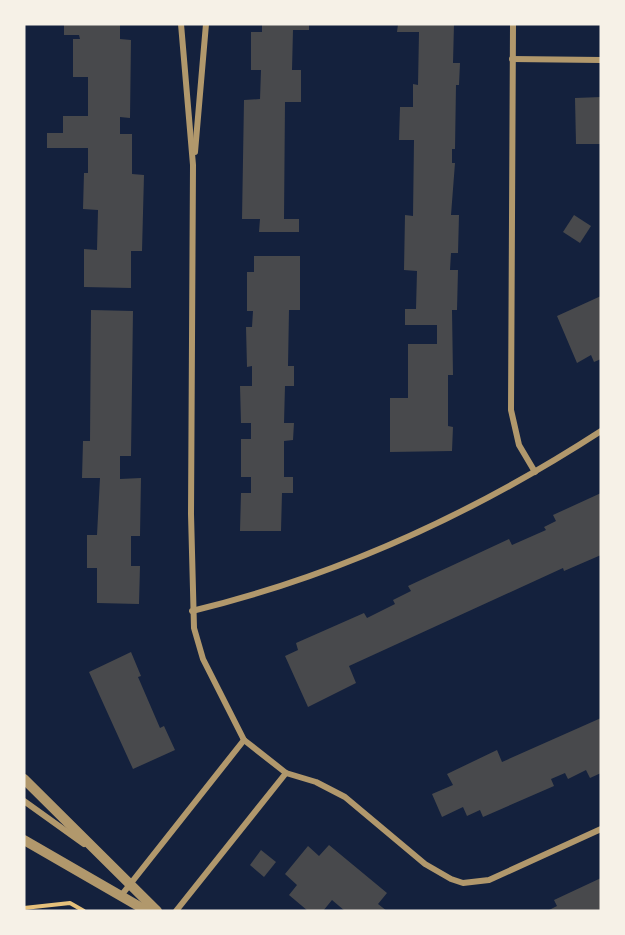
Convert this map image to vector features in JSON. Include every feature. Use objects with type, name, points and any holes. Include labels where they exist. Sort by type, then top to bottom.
[{"type":"street","points":[[182,24],[193,165],[192,611],[203,660],[244,740],[286,773],[315,782],[345,797],[426,864],[451,879],[463,883],[489,880],[601,829]]},
{"type":"street","points":[[193,165],[206,24]]},
{"type":"street","points":[[513,24],[511,410],[519,445],[535,472]]},
{"type":"street","points":[[512,59],[601,60]]},
{"type":"street","points":[[192,611],[276,589],[358,557],[486,499],[601,431]]},
{"type":"street","points":[[120,897],[244,740]]},
{"type":"street","points":[[176,911],[286,773]]},
{"type":"street","points":[[24,779],[157,911]]},
{"type":"street","points":[[24,801],[99,855]]},
{"type":"street","points":[[24,840],[147,911]]},
{"type":"path","points":[[24,908],[70,903],[84,911]]},
{"type":"building","points":[[64,24],[120,24],[120,39],[131,40],[130,118],[120,117],[120,134],[132,134],[132,174],[144,175],[142,251],[131,251],[131,288],[84,287],[84,249],[97,250],[98,210],[83,209],[84,173],[88,173],[88,148],[47,148],[47,133],[63,133],[63,116],[88,116],[88,77],[73,77],[73,39],[80,39],[79,35],[64,35]]},
{"type":"building","points":[[262,24],[309,24],[309,30],[293,30],[292,70],[301,70],[301,102],[285,102],[284,219],[299,219],[299,232],[259,232],[260,219],[242,219],[244,100],[260,99],[261,70],[251,70],[251,32],[262,32]]},
{"type":"building","points":[[398,24],[454,24],[453,63],[460,63],[459,85],[456,85],[455,149],[452,149],[452,163],[455,163],[451,215],[459,215],[458,253],[451,253],[450,270],[458,270],[457,310],[452,310],[453,375],[448,375],[448,426],[453,427],[452,451],[390,452],[390,398],[408,398],[408,344],[437,344],[437,325],[405,325],[405,309],[416,309],[417,271],[404,270],[405,215],[413,216],[414,140],[399,140],[400,107],[413,107],[413,84],[418,85],[419,32],[397,32]]},
{"type":"building","points":[[601,97],[601,144],[576,144],[575,98]]},
{"type":"building","points":[[574,215],[591,226],[580,243],[563,232]]},
{"type":"building","points":[[254,256],[300,256],[300,310],[289,310],[288,366],[294,366],[294,386],[285,386],[284,423],[294,423],[293,440],[284,441],[284,477],[293,477],[293,493],[282,493],[281,531],[240,531],[241,493],[251,493],[251,477],[241,477],[241,439],[251,439],[251,423],[241,423],[240,386],[252,386],[252,366],[247,367],[246,327],[252,327],[253,311],[247,311],[247,272],[254,272]]},
{"type":"building","points":[[601,296],[601,359],[594,362],[591,355],[577,363],[557,316]]},
{"type":"building","points":[[91,310],[133,311],[131,456],[120,456],[120,479],[141,478],[140,536],[131,536],[131,566],[140,566],[139,604],[97,603],[97,568],[87,568],[87,535],[97,535],[100,478],[82,478],[83,441],[90,441]]},
{"type":"building","points":[[601,493],[601,555],[564,571],[563,568],[349,666],[356,683],[308,707],[285,656],[298,650],[296,643],[364,613],[367,618],[395,604],[393,600],[411,591],[408,586],[509,539],[512,545],[546,530],[544,527],[556,521],[553,515]]},
{"type":"building","points":[[131,652],[141,676],[138,677],[160,728],[164,726],[175,750],[133,769],[89,672]]},
{"type":"building","points":[[601,718],[601,773],[590,778],[586,770],[568,779],[565,773],[551,779],[554,786],[483,817],[480,810],[467,816],[463,807],[442,817],[432,794],[453,785],[447,774],[497,750],[502,762]]},
{"type":"building","points":[[329,845],[387,893],[378,904],[387,911],[345,911],[332,900],[323,911],[308,911],[289,895],[297,885],[285,874],[308,846],[319,856]]},
{"type":"building","points":[[261,850],[276,862],[264,877],[250,865]]},
{"type":"building","points":[[601,878],[601,911],[547,911],[557,906],[554,900]]}]
